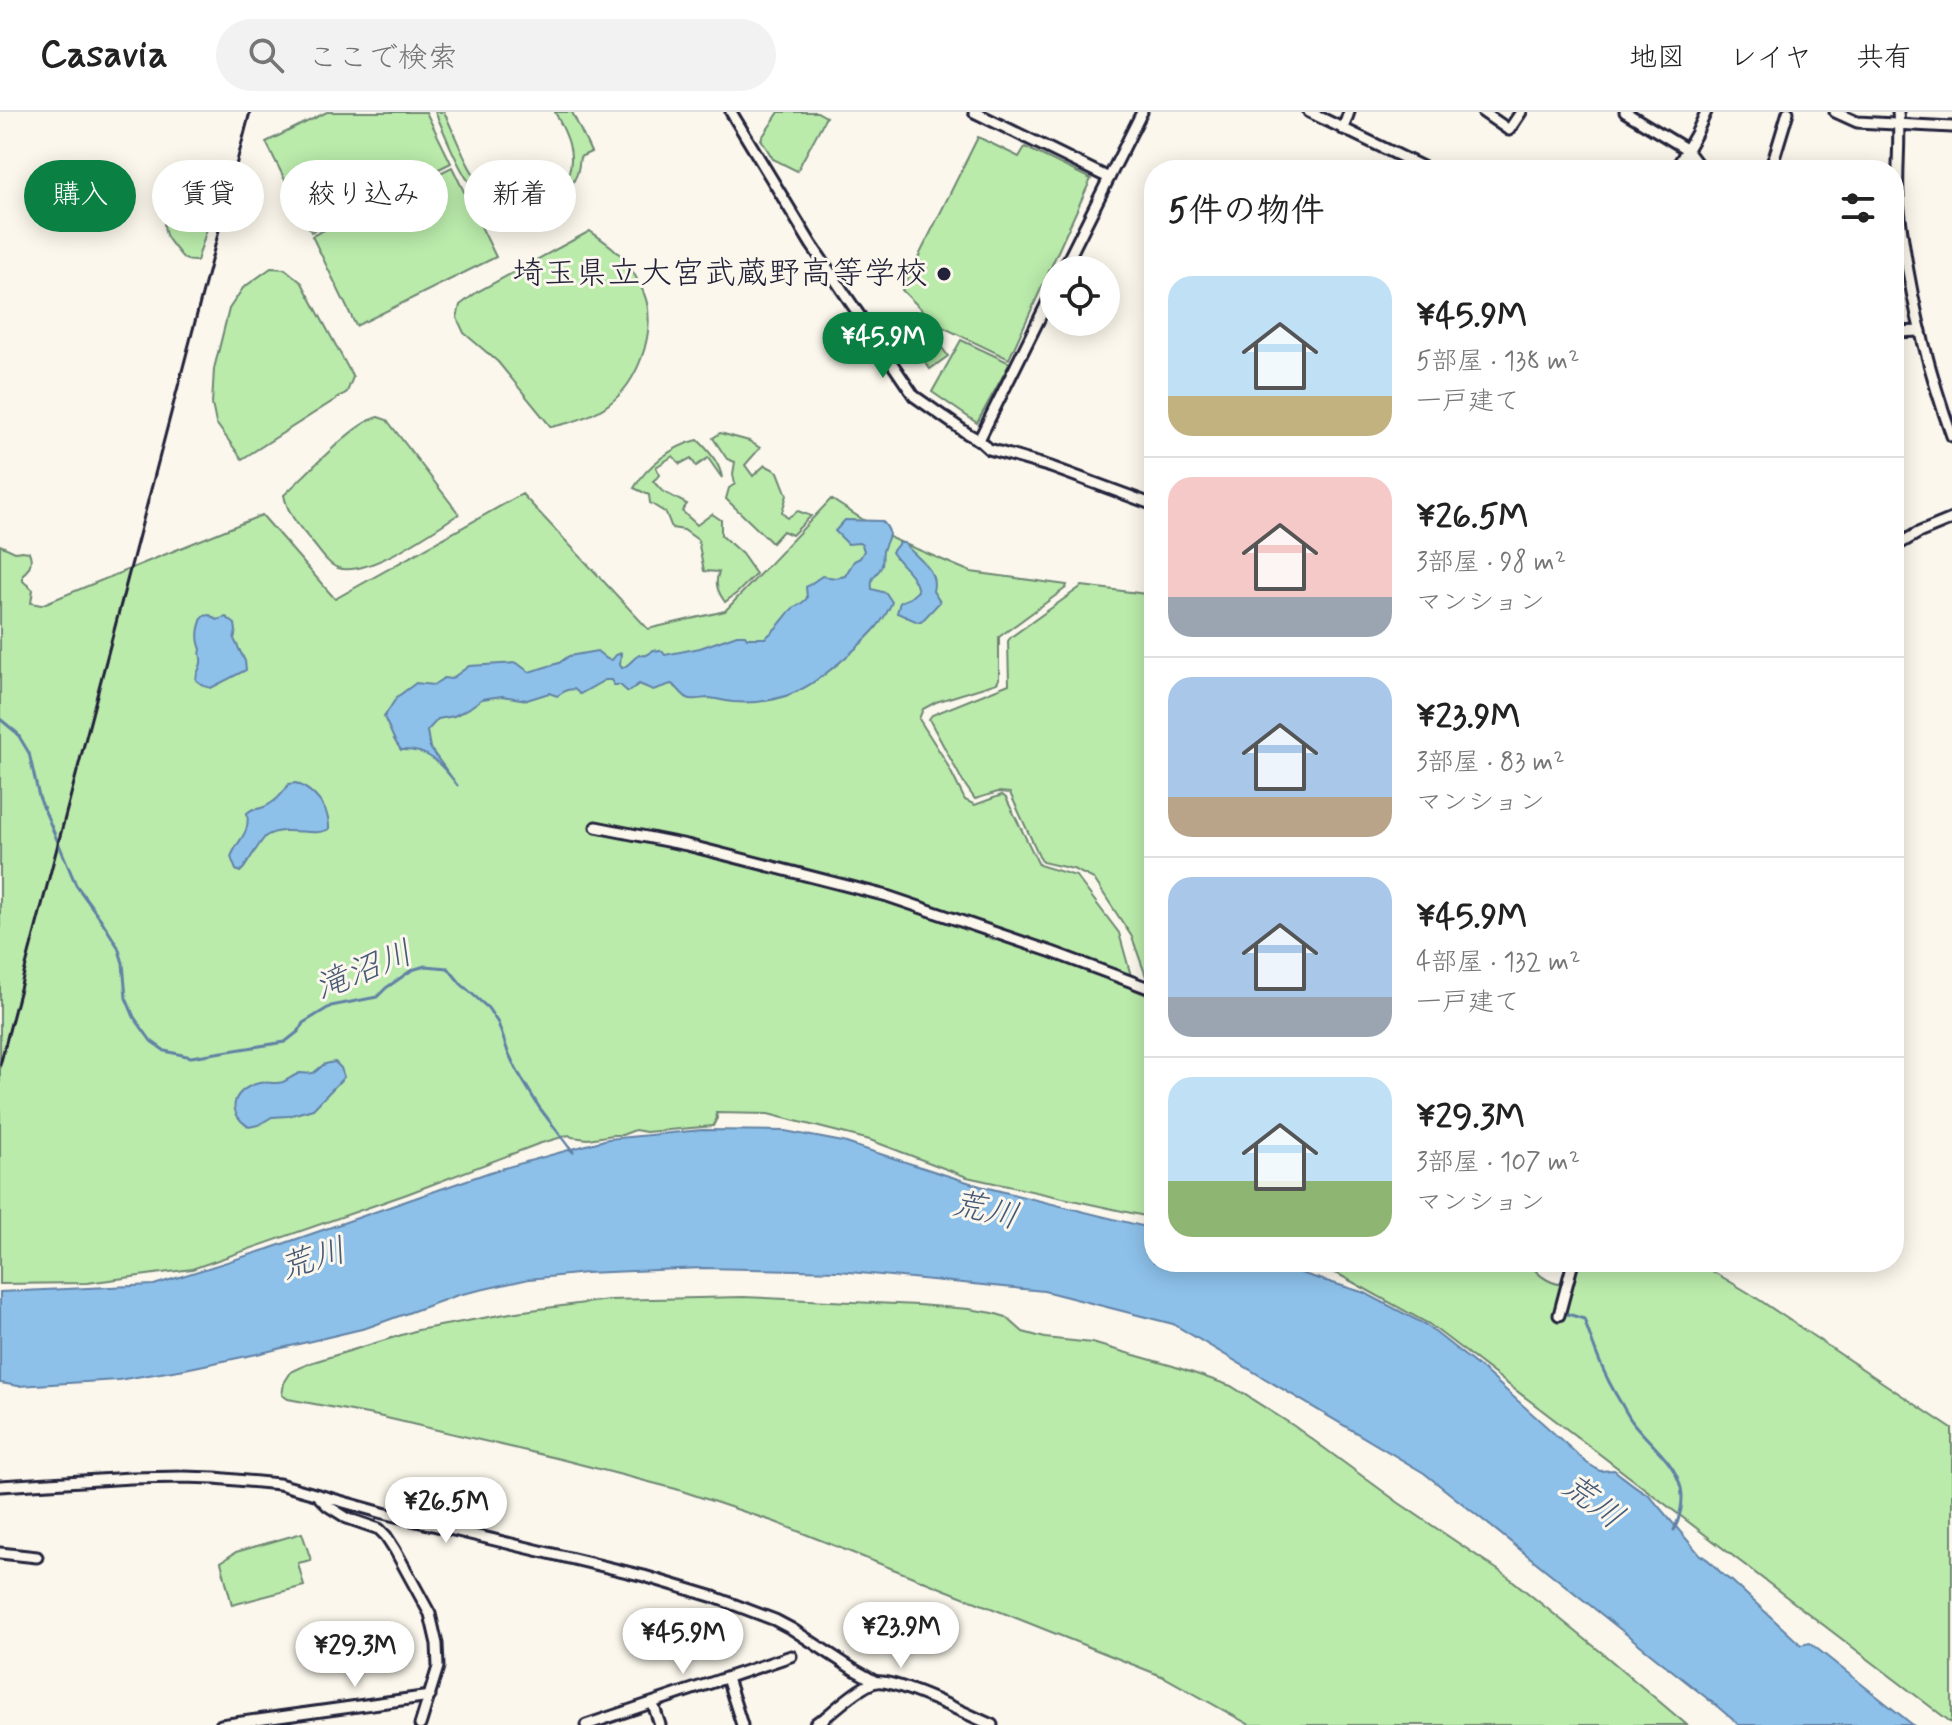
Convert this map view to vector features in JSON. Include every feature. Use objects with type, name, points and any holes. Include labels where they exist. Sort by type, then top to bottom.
[{"type":"street","points":[[731,112],[811,244],[914,396],[989,449],[1051,467],[1144,501]]},
{"type":"street","points":[[977,112],[1109,178]]},
{"type":"street","points":[[1070,256],[1142,112]]},
{"type":"street","points":[[1309,112],[1408,160]]},
{"type":"street","points":[[1343,129],[1349,112]]},
{"type":"street","points":[[1483,112],[1509,130],[1521,112]]},
{"type":"street","points":[[1625,112],[1686,149],[1694,160]]},
{"type":"street","points":[[1680,160],[1706,112]]},
{"type":"street","points":[[1773,160],[1788,112]]},
{"type":"street","points":[[1835,112],[1857,122],[1952,127]]},
{"type":"street","points":[[1898,112],[1899,160]]},
{"type":"street","points":[[1904,251],[1921,331],[1952,436]]},
{"type":"street","points":[[979,440],[1040,317]]},
{"type":"street","points":[[1904,332],[1921,331]]},
{"type":"street","points":[[1904,541],[1952,519]]},
{"type":"street","points":[[596,827],[687,845],[887,896],[1144,986]]},
{"type":"street","points":[[1559,1315],[1570,1272]]},
{"type":"street","points":[[0,1486],[199,1477],[279,1484],[644,1576],[714,1597],[775,1620],[876,1682],[906,1688],[992,1725]]},
{"type":"street","points":[[317,1495],[347,1518],[379,1529],[395,1550],[430,1614],[435,1628],[438,1667],[420,1725]]},
{"type":"street","points":[[0,1553],[37,1557]]},
{"type":"street","points":[[586,1725],[791,1656]]},
{"type":"street","points":[[727,1678],[742,1725]]},
{"type":"street","points":[[818,1724],[865,1687],[876,1682]]},
{"type":"street","points":[[221,1725],[286,1721],[430,1696]]},
{"type":"street","points":[[653,1704],[660,1725]]},
{"type":"green space","points":[[327,112],[426,112],[451,163],[448,164],[448,160],[280,160],[280,170],[266,142]]},
{"type":"green space","points":[[435,112],[444,112],[466,160],[464,174]]},
{"type":"green space","points":[[555,112],[572,112],[591,152],[580,157],[576,176],[576,160],[571,160],[565,133]]},
{"type":"green space","points":[[779,112],[817,112],[826,117],[797,171],[773,159],[761,139]]},
{"type":"green space","points":[[978,137],[1019,157],[1025,147],[1091,179],[1056,256],[1040,256],[1040,291],[1009,359],[936,324],[902,290]]},
{"type":"green space","points":[[452,167],[464,192],[464,232],[484,232],[496,257],[356,326],[312,236],[320,232],[448,232],[448,169]]},
{"type":"green space","points":[[590,231],[624,259],[634,273],[647,303],[648,331],[641,359],[619,395],[596,413],[551,427],[498,362],[464,333],[457,318],[460,305],[477,292]]},
{"type":"green space","points":[[165,232],[206,232],[197,261],[186,260]]},
{"type":"green space","points":[[271,268],[285,269],[302,283],[353,377],[347,392],[242,459],[216,423],[212,404],[214,369],[229,309],[243,288]]},
{"type":"green space","points":[[925,324],[948,356],[930,369],[907,337]]},
{"type":"green space","points":[[961,340],[1010,363],[977,423],[932,392]]},
{"type":"green space","points":[[378,417],[387,420],[459,514],[383,560],[351,569],[338,568],[327,560],[298,525],[284,495],[343,439]]},
{"type":"green space","points":[[720,433],[749,441],[760,448],[745,465],[753,476],[765,465],[778,472],[787,495],[782,512],[787,518],[798,511],[811,516],[792,535],[783,531],[772,543],[726,499],[729,488],[735,484],[735,462],[727,459],[713,438]]},
{"type":"green space","points":[[698,440],[716,462],[722,478],[708,458],[696,466],[691,458],[680,464],[673,456],[656,467],[660,475],[653,481],[662,491],[687,504],[682,511],[697,525],[712,514],[721,520],[721,535],[742,554],[756,574],[725,602],[718,588],[719,572],[704,571],[698,540],[684,530],[672,528],[666,513],[650,503],[649,495],[634,488],[661,458]]},
{"type":"green space","points":[[522,494],[648,629],[725,611],[831,499],[893,539],[971,572],[1067,585],[999,637],[997,683],[936,702],[923,709],[919,719],[965,800],[975,805],[1002,795],[1006,798],[1039,865],[1076,876],[1119,933],[1135,990],[1144,994],[1144,1216],[967,1177],[870,1140],[768,1114],[716,1113],[713,1126],[646,1132],[635,1130],[622,1135],[588,1139],[569,1135],[538,1144],[407,1194],[192,1269],[87,1283],[0,1284],[0,545],[15,552],[29,552],[30,564],[23,574],[23,581],[33,590],[31,603],[41,605],[262,515],[335,599]]},
{"type":"green space","points":[[1082,586],[1144,594],[1144,971],[1132,937],[1094,879],[1073,869],[1042,862],[1010,793],[998,792],[975,799],[929,719],[932,715],[1009,684],[1008,641]]},
{"type":"green space","points":[[1332,1272],[1538,1272],[1553,1282],[1565,1285],[1571,1284],[1574,1272],[1714,1272],[1952,1429],[1952,1723],[1429,1324]]},
{"type":"green space","points":[[743,1297],[918,1305],[993,1313],[1006,1317],[1023,1332],[1045,1338],[1092,1343],[1231,1386],[1294,1426],[1399,1503],[1507,1576],[1687,1725],[1250,1725],[1164,1677],[775,1522],[676,1489],[560,1459],[378,1416],[288,1399],[282,1395],[284,1383],[291,1372],[310,1363],[418,1330],[516,1312],[608,1300]]},
{"type":"green space","points":[[302,1533],[311,1560],[298,1563],[304,1586],[232,1605],[221,1562],[236,1552]]},
{"type":"water","points":[[845,520],[882,521],[888,529],[882,565],[873,578],[872,589],[886,593],[892,602],[860,645],[827,673],[800,690],[769,700],[733,702],[690,699],[671,684],[653,690],[639,684],[628,692],[611,680],[605,680],[580,694],[574,689],[557,696],[549,693],[527,700],[502,696],[482,699],[454,716],[438,719],[427,731],[430,748],[458,786],[428,755],[401,750],[395,741],[384,717],[397,697],[416,683],[433,685],[444,678],[451,679],[469,666],[517,663],[529,672],[559,663],[569,656],[597,651],[612,660],[621,653],[622,668],[639,655],[647,655],[653,650],[662,651],[665,655],[700,648],[737,635],[765,638],[807,598],[806,587],[822,576],[845,576],[854,561],[860,558],[864,551],[862,545],[848,544],[835,531]]},
{"type":"water","points":[[899,543],[904,543],[933,576],[933,591],[940,602],[921,622],[897,613],[900,602],[918,591],[911,575],[892,552]]},
{"type":"water","points":[[210,615],[217,620],[226,617],[235,624],[234,639],[246,670],[211,688],[196,680],[201,661],[199,628],[203,616]]},
{"type":"water","points":[[296,783],[320,801],[327,814],[329,829],[315,832],[282,831],[266,836],[244,868],[240,872],[236,870],[231,857],[245,832],[247,813],[270,804],[289,784]]},
{"type":"water","points":[[335,1062],[344,1077],[313,1109],[272,1117],[249,1127],[236,1114],[238,1095],[250,1086],[283,1082]]},
{"type":"water","name":"荒川","points":[[702,1130],[785,1131],[843,1142],[980,1186],[1144,1227],[1144,1272],[1297,1272],[1365,1293],[1426,1325],[1488,1374],[1587,1463],[1600,1471],[1614,1470],[1649,1495],[1700,1555],[1801,1645],[1810,1643],[1913,1725],[1739,1725],[1424,1473],[1173,1324],[1044,1291],[839,1271],[703,1268],[586,1273],[529,1279],[458,1295],[366,1328],[185,1369],[118,1380],[18,1386],[0,1383],[0,1292],[154,1285],[490,1172],[608,1139]]},
{"type":"waterway","name":"滝沼川","points":[[0,719],[17,733],[29,753],[39,797],[76,885],[118,947],[123,963],[126,998],[134,1017],[151,1041],[165,1051],[191,1057],[285,1042],[299,1031],[303,1023],[331,1006],[377,997],[412,970],[425,966],[448,968],[488,1008],[498,1023],[516,1069],[539,1107],[573,1152]]},
{"type":"waterway","points":[[1564,1272],[1555,1310],[1584,1319],[1604,1372],[1627,1414],[1678,1479],[1682,1498],[1674,1530]]},
{"type":"railway","points":[[0,1065],[250,112]]},
{"type":"place","name":"埼玉県立大宮武蔵野高等学校","points":[[944,274]]}]
